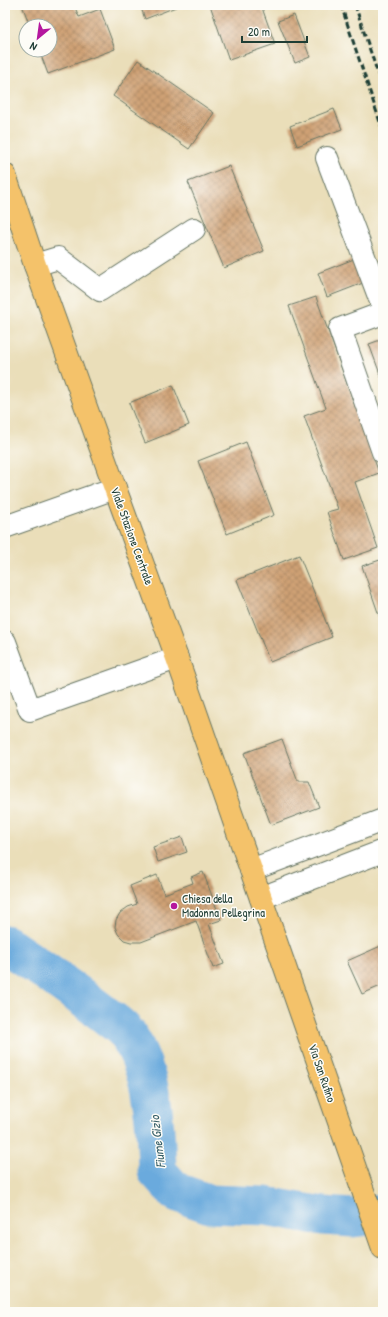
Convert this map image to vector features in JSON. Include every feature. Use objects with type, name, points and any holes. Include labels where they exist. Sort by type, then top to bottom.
[{"type":"main road","name":"Viale Stazione Centrale","points":[[5,175],[35,265],[114,488],[177,658],[261,898]]},
{"type":"main road","name":"Via San Rufino","points":[[261,898],[382,1243]]},
{"type":"lane","points":[[327,158],[383,307]]},
{"type":"lane","points":[[35,265],[58,258],[100,290],[194,229]]},
{"type":"lane","points":[[383,313],[340,329],[383,452]]},
{"type":"lane","points":[[5,527],[114,488]]},
{"type":"lane","points":[[5,642],[30,710],[177,658]]},
{"type":"lane","points":[[251,870],[383,820]]},
{"type":"lane","points":[[261,898],[383,851]]},
{"type":"building","points":[[22,5],[74,5],[79,17],[100,9],[115,49],[48,74],[42,58],[58,58],[58,18],[27,18]]},
{"type":"building","points":[[140,5],[181,5],[145,19]]},
{"type":"building","points":[[210,5],[261,5],[275,44],[229,60]]},
{"type":"building","points":[[294,15],[310,57],[295,63],[278,21]]},
{"type":"building","points":[[138,60],[214,113],[189,149],[113,96]]},
{"type":"building","points":[[334,109],[342,129],[297,146],[290,126]]},
{"type":"building","points":[[229,166],[264,251],[224,268],[188,182]]},
{"type":"building","points":[[354,259],[363,283],[327,297],[318,273]]},
{"type":"building","points":[[316,297],[379,473],[355,482],[378,548],[344,560],[327,512],[338,509],[304,416],[326,408],[289,306]]},
{"type":"building","points":[[383,339],[383,382],[369,344]]},
{"type":"building","points":[[173,385],[189,425],[145,443],[129,403]]},
{"type":"building","points":[[246,442],[274,515],[227,534],[198,461]]},
{"type":"building","points":[[299,555],[332,637],[270,662],[237,580]]},
{"type":"building","points":[[383,559],[383,623],[382,624],[362,566]]},
{"type":"building","points":[[282,739],[298,782],[309,782],[319,807],[271,825],[244,753]]},
{"type":"building","points":[[182,837],[187,852],[158,862],[153,847]]},
{"type":"building","name":"Chiesa della Madonna Pellegrina","points":[[203,872],[221,920],[209,924],[224,964],[213,968],[196,921],[141,942],[124,940],[118,934],[115,927],[116,920],[120,913],[128,907],[137,904],[130,886],[157,875],[164,894],[193,883],[191,877]]},
{"type":"building","points":[[383,945],[383,985],[362,994],[347,961]]},
{"type":"waterway","name":"Fiume Gizio","points":[[5,944],[80,996],[125,1031],[136,1048],[148,1082],[156,1137],[157,1171],[176,1192],[210,1204],[265,1206],[323,1216],[353,1218],[383,1214]]},
{"type":"railway","points":[[341,5],[383,131]]},
{"type":"railway","points":[[355,5],[383,89]]},
{"type":"place","name":"Chiesa della Madonna Pellegrina","points":[[174,906]]}]
